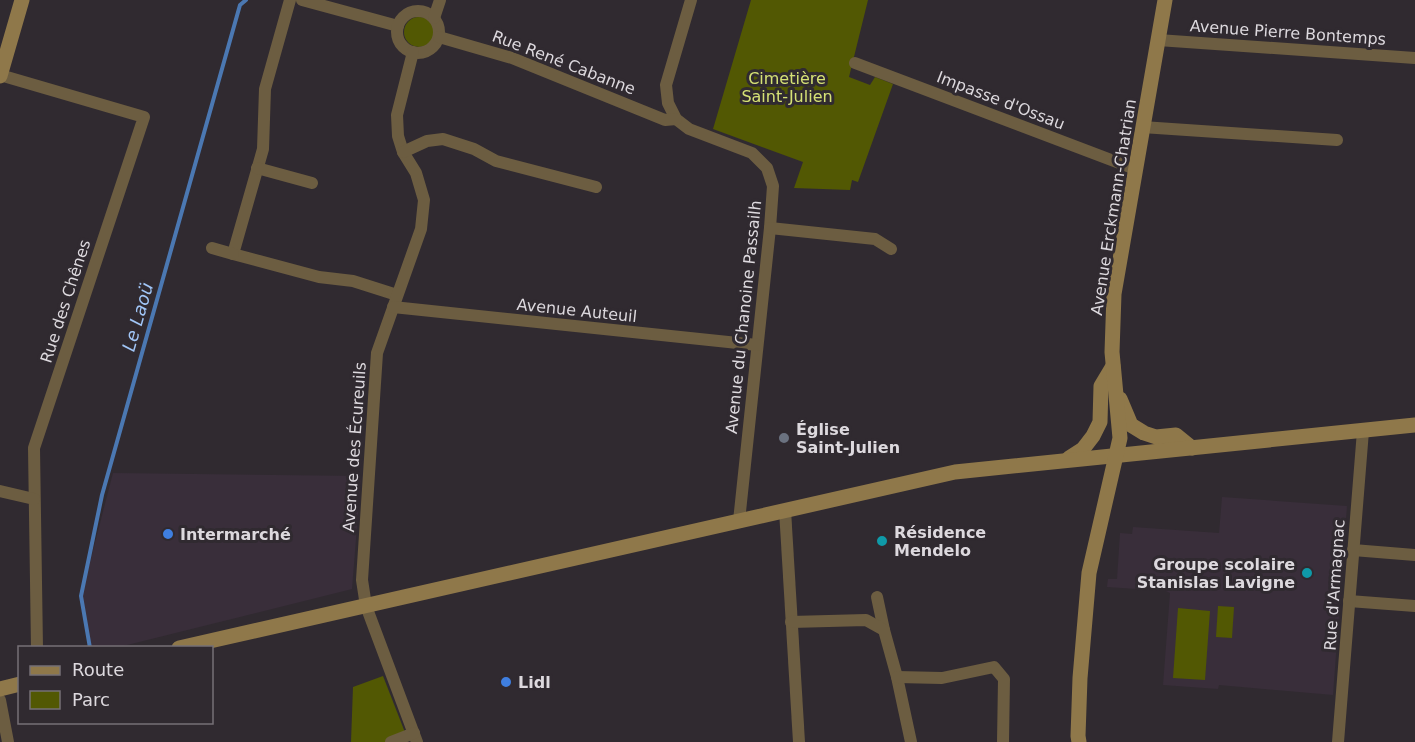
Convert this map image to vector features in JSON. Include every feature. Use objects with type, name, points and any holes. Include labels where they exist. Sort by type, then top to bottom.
[{"type":"main road","points":[[0,46],[13,0]]},
{"type":"main road","points":[[0,75],[22,0]]},
{"type":"main road","name":"Avenue Erckmann-Chatrian","points":[[1079,742],[1079,694],[1089,573],[1120,438],[1112,352],[1114,294],[1165,0]]},
{"type":"main road","points":[[1066,460],[1083,449],[1094,436],[1100,422],[1101,386],[1113,366]]},
{"type":"main road","points":[[1115,387],[1131,425],[1156,437],[1176,435],[1192,448]]},
{"type":"main road","points":[[188,646],[955,471],[1415,425]]},
{"type":"main road","points":[[0,688],[18,684]]},
{"type":"street","points":[[233,254],[263,149],[265,89],[290,0]]},
{"type":"street","points":[[302,0],[398,26]]},
{"type":"street","points":[[434,18],[440,0]]},
{"type":"street","points":[[676,119],[668,103],[666,85],[691,0]]},
{"type":"street","points":[[414,6],[434,18],[439,30],[439,37],[432,48],[419,53],[407,49],[397,33],[401,20],[414,6]]},
{"type":"street","name":"Rue René Cabanne","points":[[439,37],[512,58],[665,120],[676,119]]},
{"type":"street","name":"Avenue Pierre Bontemps","points":[[1158,40],[1415,58]]},
{"type":"street","name":"Avenue des Écureuils","points":[[413,52],[396,115],[398,136],[403,152],[416,173],[424,200],[421,229],[377,353],[362,580],[366,606],[416,737]]},
{"type":"street","name":"Impasse d'Ossau","points":[[855,63],[1135,169]]},
{"type":"street","name":"Rue des Chênes","points":[[0,75],[144,117],[34,448],[37,646]]},
{"type":"street","name":"Avenue du Chanoine Passailh","points":[[676,119],[689,129],[752,153],[766,168],[773,186],[739,520]]},
{"type":"street","points":[[1142,127],[1337,140]]},
{"type":"street","points":[[403,152],[427,141],[443,139],[474,148],[496,161],[596,187]]},
{"type":"street","points":[[257,168],[312,183]]},
{"type":"street","points":[[770,228],[875,239],[891,249]]},
{"type":"street","name":"Avenue Auteuil","points":[[212,248],[319,278],[353,281],[395,301],[757,345]]},
{"type":"street","name":"Rue d'Armagnac","points":[[1338,742],[1363,430]]},
{"type":"street","points":[[0,491],[34,499]]},
{"type":"street","points":[[785,510],[799,742]]},
{"type":"street","points":[[1353,550],[1415,555]]},
{"type":"street","points":[[877,597],[911,742]]},
{"type":"street","points":[[1349,601],[1415,606]]},
{"type":"street","points":[[791,622],[866,620],[884,630]]},
{"type":"street","points":[[897,677],[942,678],[994,667],[1004,679],[1003,742]]},
{"type":"street","points":[[0,700],[8,742]]},
{"type":"street","points":[[391,742],[416,737]]},
{"type":"shaded area","points":[[113,473],[361,476],[352,589],[123,646],[90,646],[81,597]]},
{"type":"shaded area","points":[[1222,497],[1347,506],[1333,695],[1219,685],[1218,689],[1163,685],[1170,593],[1107,587],[1108,579],[1117,579],[1120,533],[1132,534],[1133,527],[1219,533]]},
{"type":"green space","name":"Cimetière Saint-Julien","points":[[751,0],[868,0],[849,77],[870,85],[875,77],[893,84],[858,182],[852,180],[850,190],[794,188],[803,162],[713,129]]},
{"type":"green space","points":[[419,17],[425,18],[433,26],[433,38],[425,46],[419,47],[413,46],[405,38],[404,32],[405,26],[413,18]]},
{"type":"green space","points":[[1218,606],[1234,607],[1232,638],[1216,637]]},
{"type":"green space","points":[[1178,608],[1210,611],[1205,680],[1173,678]]},
{"type":"green space","points":[[383,676],[406,735],[389,742],[351,742],[353,687]]},
{"type":"waterway","name":"Le Laoü","points":[[90,646],[81,596],[102,495],[240,5],[246,0]]},
{"type":"place","name":"Église Saint-Julien","points":[[784,438]]},
{"type":"place","name":"Intermarché","points":[[168,534]]},
{"type":"place","name":"Résidence Mendelo","points":[[882,541]]},
{"type":"place","name":"Groupe scolaire Stanislas Lavigne","points":[[1307,573]]},
{"type":"place","name":"Lidl","points":[[506,682]]}]
